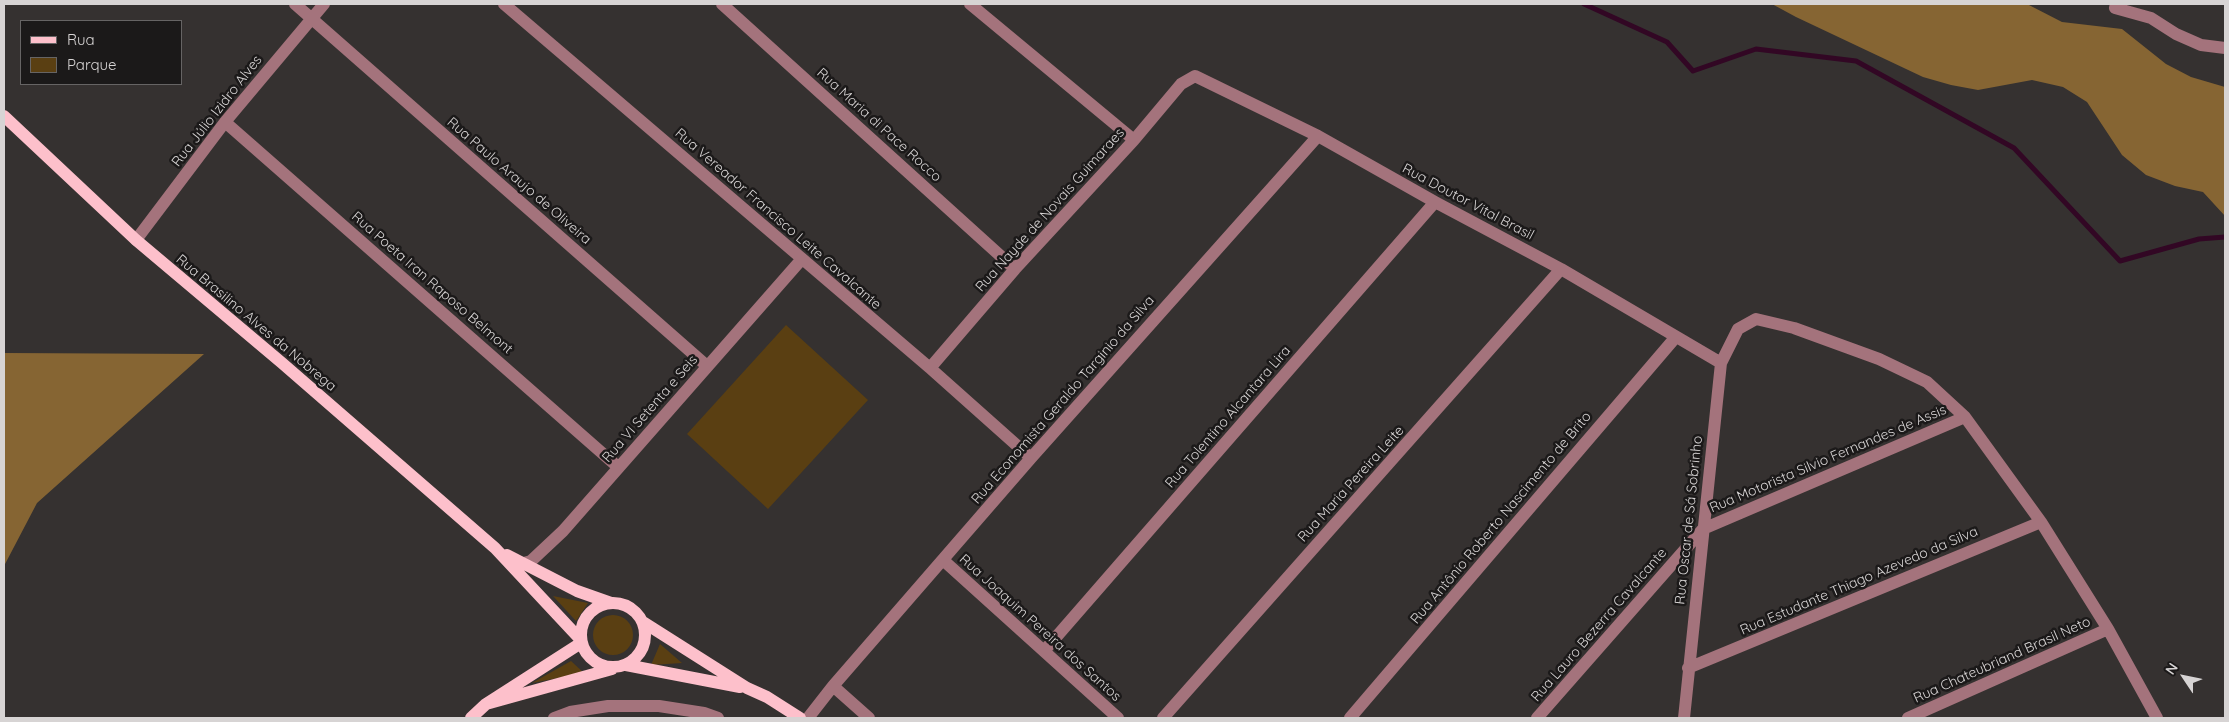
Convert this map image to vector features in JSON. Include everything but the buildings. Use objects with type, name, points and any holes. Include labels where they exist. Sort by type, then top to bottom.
[{"type":"main road","name":"Rua Brasilino Alves da Nobrega","points":[[4,116],[136,240],[282,363],[495,548],[518,565],[577,591],[611,603]]},
{"type":"main road","name":"Rua Brasilino Alves da Nobrega","points":[[518,565],[581,641]]},
{"type":"main road","points":[[748,688],[621,667],[603,666],[591,660],[583,649],[581,630],[588,614],[603,604],[611,603],[630,607],[643,622],[748,688],[767,697],[800,718]]},
{"type":"main road","points":[[486,704],[621,667],[633,661],[646,639],[643,622]]},
{"type":"main road","points":[[471,718],[486,704],[581,641]]},
{"type":"street","name":"Rua Paulo Araujo de Oliveira","points":[[295,4],[707,366]]},
{"type":"street","name":"Rua Júlio Izidro Alves","points":[[136,240],[225,122],[324,4]]},
{"type":"street","name":"Rua Vereador Francisco Leite Cavalcante","points":[[504,4],[801,260],[930,368],[1031,458]]},
{"type":"street","name":"Rua Maria di Pace Rocco","points":[[722,4],[1015,269]]},
{"type":"street","points":[[970,4],[1134,140]]},
{"type":"street","points":[[2116,6],[2151,18],[2176,34],[2201,45],[2225,48]]},
{"type":"street","name":"Rua Nayde de Novais Guimaraes","points":[[930,368],[1015,269],[1134,140],[1182,84],[1195,76]]},
{"type":"street","name":"Rua Doutor Vital Brasil","points":[[1195,76],[1318,136],[1435,202],[1561,269],[1675,338],[1721,363]]},
{"type":"street","name":"Rua Poeta Iran Raposo Belmont","points":[[225,122],[618,467]]},
{"type":"street","name":"Rua Economista Geraldo Targinio da Silva","points":[[808,718],[833,686],[1031,458],[1318,136]]},
{"type":"street","name":"Rua Tolentino Alcantara Lira","points":[[1044,651],[1435,202]]},
{"type":"street","name":"Rua VI Setenta e Seis","points":[[518,565],[531,561],[563,531],[801,260]]},
{"type":"street","name":"Rua Maria Pereira Leite","points":[[1163,718],[1561,269]]},
{"type":"street","name":"Rua Oscar de Sá Sobrinho","points":[[1684,718],[1721,363],[1738,329],[1756,319],[1794,328],[1879,359],[1927,382],[1965,416]]},
{"type":"street","name":"Rua Antônio Roberto Nascimento de Brito","points":[[1350,718],[1675,338]]},
{"type":"street","points":[[1965,416],[2041,522],[2108,629],[2157,718]]},
{"type":"street","name":"Rua Motorista Silvio Fernandes de Assis","points":[[1703,529],[1965,416]]},
{"type":"street","name":"Rua Estudante Thiago Azevedo da Silva","points":[[1688,668],[2041,522]]},
{"type":"street","name":"Rua Lauro Bezerra Cavalcante","points":[[1537,718],[1703,529]]},
{"type":"street","name":"Rua Joaquim Pereira dos Santos","points":[[943,560],[1118,718]]},
{"type":"street","name":"Rua Chateubriand Brasil Neto","points":[[1908,718],[2108,629]]},
{"type":"street","points":[[833,686],[869,718]]},
{"type":"street","points":[[554,718],[570,712],[608,706],[658,706],[704,713],[718,718]]},
{"type":"green space","points":[[786,325],[868,400],[768,509],[687,434]]},
{"type":"green space","points":[[553,596],[588,603],[576,621]]},
{"type":"green space","points":[[617,615],[624,618],[630,624],[633,635],[632,643],[624,652],[617,655],[609,655],[602,652],[594,643],[593,631],[596,624],[605,616]]},
{"type":"green space","points":[[660,644],[682,663],[651,665]]},
{"type":"green space","points":[[571,661],[584,673],[532,683]]},
{"type":"shaded area","points":[[1772,4],[2027,4],[2062,22],[2122,29],[2166,64],[2191,77],[2225,87],[2225,216],[2203,192],[2175,186],[2146,175],[2122,155],[2087,102],[2063,87],[2032,80],[1978,90],[1951,85],[1923,77]]},
{"type":"shaded area","points":[[4,353],[204,354],[37,503],[4,566]]},
{"type":"waterway","points":[[1584,4],[1667,42],[1693,71],[1756,49],[1856,61],[2014,148],[2120,261],[2199,239],[2225,237]]}]
